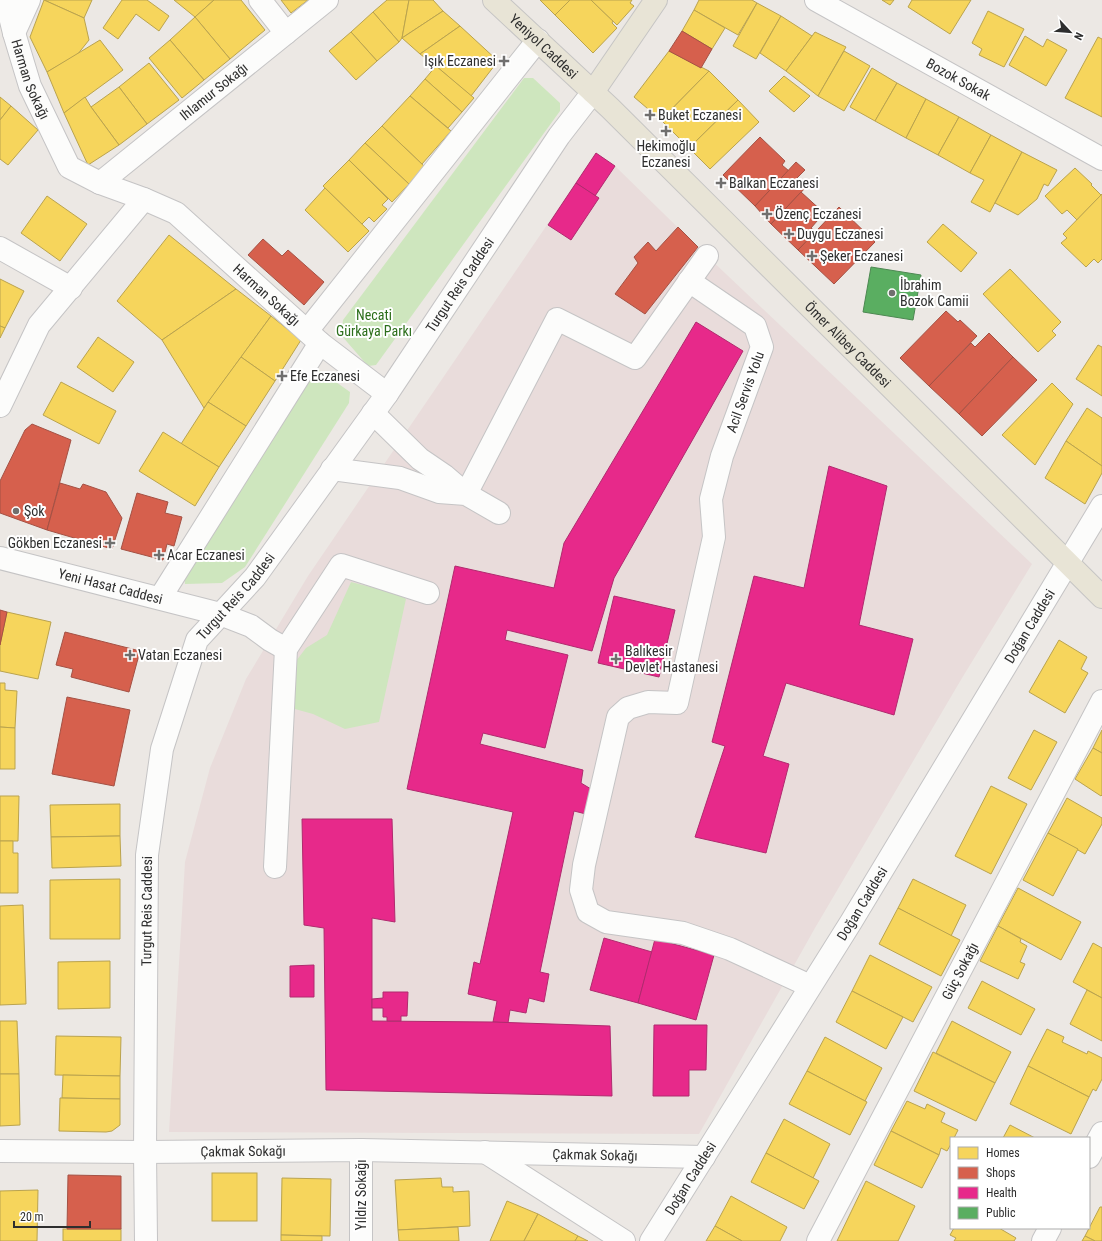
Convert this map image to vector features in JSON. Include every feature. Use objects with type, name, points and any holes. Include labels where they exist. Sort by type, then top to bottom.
[{"type":"main road","name":"Yeniyol Caddesi","points":[[494,0],[593,92]]},
{"type":"main road","points":[[593,92],[656,0]]},
{"type":"main road","name":"Ömer Alibey Caddesi","points":[[593,92],[1102,597]]},
{"type":"street","name":"Harman Sokağı","points":[[6,0],[30,86],[69,167],[100,183],[176,213],[314,337],[387,394]]},
{"type":"street","points":[[14,33],[29,0]]},
{"type":"street","points":[[260,0],[286,33]]},
{"type":"street","name":"Ihlamur Sokağı","points":[[100,183],[327,0]]},
{"type":"street","name":"Bozok Sokak","points":[[816,0],[1102,159]]},
{"type":"street","points":[[160,598],[314,337],[538,40]]},
{"type":"street","name":"Turgut Reis Caddesi","points":[[146,1241],[146,855],[162,750],[197,640],[255,577],[387,394],[555,143],[593,92]]},
{"type":"street","points":[[0,406],[39,325],[144,200]]},
{"type":"street","points":[[0,248],[71,288]]},
{"type":"street","points":[[466,494],[557,319],[635,358],[706,256]]},
{"type":"street","name":"Acil Servis Yolu","points":[[689,281],[755,326],[762,347],[722,456],[711,499],[714,537],[677,703],[648,702],[628,708],[618,717],[584,865],[581,890],[588,912],[606,922],[683,933],[730,949],[810,986]]},
{"type":"street","points":[[373,413],[420,459],[445,476],[466,494],[499,513]]},
{"type":"street","points":[[332,469],[400,478],[439,492],[466,494]]},
{"type":"street","name":"Doğan Caddesi","points":[[651,1241],[851,922],[1102,506]]},
{"type":"street","name":"Yeni Hasat Caddesi","points":[[0,558],[220,614],[251,626],[270,640],[286,649]]},
{"type":"street","points":[[275,866],[286,649],[341,565],[428,593]]},
{"type":"street","name":"Güç Sokağı","points":[[818,1241],[1102,701]]},
{"type":"street","points":[[1090,1155],[1102,1133]]},
{"type":"street","name":"Çakmak Sokağı","points":[[0,1151],[145,1152],[361,1150],[704,1157]]},
{"type":"street","name":"Yıldız Sokağı","points":[[361,1150],[361,1241]]},
{"type":"street","points":[[485,1152],[624,1241]]},
{"type":"street","points":[[1043,1241],[1049,1229]]},
{"type":"shaded area","name":"Balıkesir Devlet Hastanesi","points":[[596,153],[615,166],[707,256],[1032,564],[962,678],[815,928],[699,1134],[169,1132],[185,862],[210,768],[246,679],[308,576]]},
{"type":"green space","name":"Necati Gürkaya Parkı","points":[[524,78],[533,78],[560,103],[560,111],[376,365],[368,366],[341,335],[343,320]]},
{"type":"green space","points":[[319,370],[350,392],[349,403],[245,567],[222,583],[185,584],[184,574],[311,371]]},
{"type":"green space","points":[[351,582],[398,594],[406,599],[379,722],[345,729],[313,714],[284,706],[296,661],[306,648],[327,635]]},
{"type":"building: Homes","points":[[44,0],[92,0],[84,18]]},
{"type":"building: Homes","points":[[44,0],[84,18],[89,40],[77,55],[47,72],[30,37]]},
{"type":"building: Homes","points":[[122,0],[147,0],[169,16],[159,31],[136,14],[118,39],[103,28]]},
{"type":"building: Homes","points":[[174,0],[214,0],[195,17]]},
{"type":"building: Homes","points":[[214,0],[241,0],[265,30],[230,59],[195,17]]},
{"type":"building: Homes","points":[[281,0],[308,0],[291,13]]},
{"type":"building: Homes","points":[[387,0],[409,0],[402,38],[399,42],[373,12]]},
{"type":"building: Homes","points":[[409,0],[433,0],[443,11],[402,38]]},
{"type":"building: Homes","points":[[540,0],[570,0],[555,15]]},
{"type":"building: Homes","points":[[570,0],[591,0],[613,21],[612,23],[617,28],[593,53],[555,15]]},
{"type":"building: Homes","points":[[591,0],[632,0],[630,3],[634,6],[617,25]]},
{"type":"building: Homes","points":[[699,0],[752,0],[757,3],[738,35],[694,10]]},
{"type":"building: Homes","points":[[882,0],[894,0],[890,5]]},
{"type":"building: Homes","points":[[912,0],[971,0],[950,34],[908,7]]},
{"type":"building: Homes","points":[[757,3],[781,16],[756,59],[733,46]]},
{"type":"building: Homes","points":[[694,10],[725,28],[712,49],[682,31]]},
{"type":"building: Homes","points":[[443,11],[460,26],[420,54],[402,38]]},
{"type":"building: Homes","points":[[988,11],[1024,29],[1004,67],[979,55],[982,49],[972,43]]},
{"type":"building: Homes","points":[[373,12],[399,42],[377,61],[351,32]]},
{"type":"building: Homes","points":[[781,16],[812,36],[786,71],[760,53]]},
{"type":"building: Homes","points":[[195,17],[230,59],[204,80],[170,40]]},
{"type":"building: Homes","points":[[460,26],[498,61],[436,66],[420,54]]},
{"type":"building: Homes","points":[[351,32],[377,61],[356,80],[329,51]]},
{"type":"building: Homes","points":[[815,32],[846,47],[818,96],[786,71]]},
{"type":"building: Homes","points":[[1025,36],[1043,47],[1047,39],[1067,50],[1046,86],[1009,65]]},
{"type":"building: Homes","points":[[1098,37],[1102,39],[1102,117],[1065,98]]},
{"type":"building: Homes","points":[[100,40],[123,70],[64,113],[47,72]]},
{"type":"building: Homes","points":[[170,40],[204,80],[182,98],[149,58]]},
{"type":"building: Homes","points":[[669,51],[709,71],[661,120],[634,97]]},
{"type":"building: Homes","points":[[844,51],[870,66],[844,111],[818,96]]},
{"type":"building: Homes","points":[[498,61],[471,96],[436,66]]},
{"type":"building: Homes","points":[[149,63],[179,100],[147,124],[119,87]]},
{"type":"building: Homes","points":[[436,66],[474,98],[462,112],[425,79]]},
{"type":"building: Homes","points":[[872,68],[897,83],[875,121],[850,107]]},
{"type":"building: Homes","points":[[709,71],[738,100],[689,148],[661,120]]},
{"type":"building: Homes","points":[[784,76],[810,96],[794,112],[769,91]]},
{"type":"building: Homes","points":[[425,79],[462,112],[448,128],[410,96]]},
{"type":"building: Homes","points":[[897,83],[926,99],[906,138],[875,121]]},
{"type":"building: Homes","points":[[119,87],[147,124],[119,145],[91,107]]},
{"type":"building: Homes","points":[[410,96],[451,131],[422,164],[382,126]]},
{"type":"building: Homes","points":[[0,97],[11,106],[0,120]]},
{"type":"building: Homes","points":[[85,97],[119,145],[88,165],[64,113]]},
{"type":"building: Homes","points":[[926,99],[959,117],[938,155],[906,138]]},
{"type":"building: Homes","points":[[738,100],[759,122],[710,169],[689,148]]},
{"type":"building: Homes","points":[[11,106],[38,130],[8,165],[0,159],[0,120]]},
{"type":"building: Homes","points":[[959,117],[991,135],[970,173],[938,155]]},
{"type":"building: Homes","points":[[382,126],[425,167],[409,184],[365,143]]},
{"type":"building: Homes","points":[[991,135],[1022,152],[990,212],[971,202],[984,180],[970,173]]},
{"type":"building: Homes","points":[[365,143],[409,184],[392,202],[349,160]]},
{"type":"building: Homes","points":[[1022,152],[1057,170],[1048,186],[1044,184],[1037,199],[1018,215],[995,203]]},
{"type":"building: Homes","points":[[349,160],[388,199],[382,205],[387,209],[374,222],[369,217],[362,224],[323,186]]},
{"type":"building: Homes","points":[[1075,168],[1101,195],[1077,220],[1067,210],[1062,214],[1045,196]]},
{"type":"building: Homes","points":[[325,188],[369,231],[348,252],[305,210]]},
{"type":"building: Homes","points":[[1102,194],[1102,259],[1098,263],[1094,259],[1086,267],[1061,243],[1067,238],[1063,234]]},
{"type":"building: Homes","points":[[47,196],[87,224],[60,261],[21,233]]},
{"type":"building: Homes","points":[[943,224],[977,253],[961,272],[927,242]]},
{"type":"building: Homes","points":[[169,235],[236,289],[162,340],[117,301]]},
{"type":"building: Homes","points":[[1010,269],[1061,322],[1052,331],[1056,335],[1038,352],[983,294]]},
{"type":"building: Homes","points":[[0,279],[24,291],[5,328],[0,326]]},
{"type":"building: Homes","points":[[236,289],[271,316],[204,408],[162,340]]},
{"type":"building: Homes","points":[[271,316],[301,340],[275,381],[241,357]]},
{"type":"building: Homes","points":[[0,326],[5,328],[0,338]]},
{"type":"building: Homes","points":[[98,337],[134,362],[113,392],[77,367]]},
{"type":"building: Homes","points":[[1098,345],[1102,347],[1102,396],[1076,379]]},
{"type":"building: Homes","points":[[241,357],[275,381],[246,426],[208,402]]},
{"type":"building: Homes","points":[[61,382],[116,411],[99,444],[43,415]]},
{"type":"building: Homes","points":[[1052,383],[1073,404],[1035,465],[1002,435]]},
{"type":"building: Homes","points":[[208,402],[246,426],[219,467],[181,444]]},
{"type":"building: Homes","points":[[1087,408],[1102,418],[1102,466],[1066,441]]},
{"type":"building: Homes","points":[[163,432],[219,467],[195,506],[139,471]]},
{"type":"building: Homes","points":[[1066,441],[1102,466],[1102,473],[1085,504],[1045,478]]},
{"type":"building: Homes","points":[[7,612],[51,622],[38,679],[0,671],[0,645]]},
{"type":"building: Homes","points":[[1059,640],[1087,657],[1081,669],[1088,673],[1065,713],[1029,692]]},
{"type":"building: Homes","points":[[0,683],[5,683],[5,690],[17,691],[15,728],[0,727]]},
{"type":"building: Homes","points":[[0,727],[15,728],[15,769],[0,769]]},
{"type":"building: Homes","points":[[1034,730],[1057,742],[1031,790],[1008,778]]},
{"type":"building: Homes","points":[[1102,730],[1102,753],[1093,748]]},
{"type":"building: Homes","points":[[1093,748],[1102,753],[1101,796],[1075,779]]},
{"type":"building: Homes","points":[[991,786],[1027,804],[991,874],[955,856]]},
{"type":"building: Homes","points":[[0,796],[19,796],[18,841],[0,841]]},
{"type":"building: Homes","points":[[1067,798],[1102,818],[1102,824],[1085,854],[1048,833]]},
{"type":"building: Homes","points":[[120,804],[120,836],[51,837],[50,805]]},
{"type":"building: Homes","points":[[1048,833],[1078,849],[1053,896],[1023,880]]},
{"type":"building: Homes","points":[[120,836],[121,866],[52,868],[51,837]]},
{"type":"building: Homes","points":[[0,841],[13,841],[13,853],[18,853],[18,893],[0,893]]},
{"type":"building: Homes","points":[[120,879],[120,939],[50,939],[50,880]]},
{"type":"building: Homes","points":[[913,879],[966,905],[951,936],[898,908]]},
{"type":"building: Homes","points":[[1018,888],[1081,922],[1061,960],[998,926]]},
{"type":"building: Homes","points":[[23,905],[26,1004],[0,1005],[0,906]]},
{"type":"building: Homes","points":[[898,908],[960,940],[941,976],[879,944]]},
{"type":"building: Homes","points":[[998,926],[1021,939],[1020,942],[1027,946],[1020,962],[1025,964],[1018,979],[980,961]]},
{"type":"building: Homes","points":[[1093,943],[1102,948],[1102,998],[1073,982]]},
{"type":"building: Homes","points":[[870,955],[932,987],[913,1022],[852,991]]},
{"type":"building: Homes","points":[[110,961],[110,1008],[58,1009],[58,962]]},
{"type":"building: Homes","points":[[982,981],[1035,1009],[1021,1035],[968,1008]]},
{"type":"building: Homes","points":[[1087,990],[1102,998],[1102,1041],[1070,1024]]},
{"type":"building: Homes","points":[[852,991],[903,1017],[886,1049],[836,1022]]},
{"type":"building: Homes","points":[[0,1021],[17,1021],[19,1074],[0,1074]]},
{"type":"building: Homes","points":[[952,1021],[1011,1052],[995,1083],[936,1053]]},
{"type":"building: Homes","points":[[1047,1029],[1064,1037],[1062,1042],[1087,1054],[1088,1051],[1102,1058],[1102,1079],[1096,1091],[1093,1089],[1089,1097],[1028,1066]]},
{"type":"building: Homes","points":[[56,1036],[121,1037],[120,1076],[55,1075]]},
{"type":"building: Homes","points":[[825,1037],[882,1068],[865,1101],[807,1071]]},
{"type":"building: Homes","points":[[933,1052],[995,1083],[976,1121],[914,1091]]},
{"type":"building: Homes","points":[[1028,1066],[1089,1097],[1071,1134],[1010,1104]]},
{"type":"building: Homes","points":[[807,1071],[867,1102],[850,1135],[789,1104]]},
{"type":"building: Homes","points":[[0,1074],[19,1074],[20,1125],[0,1126]]},
{"type":"building: Homes","points":[[63,1075],[120,1076],[120,1099],[62,1098]]},
{"type":"building: Homes","points":[[60,1098],[120,1099],[120,1125],[112,1131],[106,1132],[59,1131]]},
{"type":"building: Homes","points":[[907,1101],[925,1109],[927,1104],[945,1113],[941,1122],[958,1130],[954,1137],[950,1137],[950,1146],[947,1151],[941,1148],[939,1155],[891,1131]]},
{"type":"building: Homes","points":[[784,1119],[830,1144],[813,1178],[766,1153]]},
{"type":"building: Homes","points":[[1010,1125],[1033,1137],[1004,1137]]},
{"type":"building: Homes","points":[[891,1131],[939,1155],[922,1188],[874,1165]]},
{"type":"building: Homes","points":[[766,1153],[819,1181],[804,1209],[751,1182]]},
{"type":"building: Homes","points":[[212,1173],[257,1173],[257,1221],[212,1221]]},
{"type":"building: Homes","points":[[282,1178],[331,1179],[330,1236],[281,1235]]},
{"type":"building: Homes","points":[[441,1178],[442,1187],[453,1187],[453,1192],[469,1191],[470,1226],[398,1230],[395,1180]]},
{"type":"building: Homes","points":[[866,1181],[915,1206],[898,1241],[837,1241]]},
{"type":"building: Homes","points":[[38,1190],[37,1241],[0,1241],[0,1191]]},
{"type":"building: Homes","points":[[731,1196],[787,1227],[780,1241],[742,1241],[715,1226]]},
{"type":"building: Homes","points":[[507,1201],[538,1214],[524,1241],[490,1241]]},
{"type":"building: Homes","points":[[1100,1207],[1102,1207],[1102,1241],[1095,1241],[1085,1236],[1090,1229]]},
{"type":"building: Homes","points":[[538,1214],[578,1236],[575,1241],[524,1241]]},
{"type":"building: Homes","points":[[715,1226],[742,1241],[706,1241]]},
{"type":"building: Homes","points":[[458,1227],[459,1241],[399,1241],[398,1230]]},
{"type":"building: Homes","points":[[63,1229],[121,1229],[121,1241],[63,1241]]},
{"type":"building: Homes","points":[[953,1229],[1001,1229],[1016,1238],[1014,1241],[954,1241],[956,1238],[950,1235]]},
{"type":"building: Homes","points":[[281,1235],[322,1236],[322,1241],[281,1241]]},
{"type":"building: Homes","points":[[578,1236],[588,1241],[575,1241]]},
{"type":"building: Homes","points":[[1085,1236],[1095,1241],[1082,1241]]},
{"type":"building: Shops","points":[[682,31],[712,49],[701,68],[669,51]]},
{"type":"building: Shops","points":[[760,137],[785,161],[782,165],[789,171],[755,206],[723,175]]},
{"type":"building: Shops","points":[[796,162],[805,170],[797,178],[807,186],[771,224],[755,206]]},
{"type":"building: Shops","points":[[801,192],[824,213],[811,228],[816,232],[798,250],[771,224]]},
{"type":"building: Shops","points":[[839,207],[875,242],[834,284],[798,250]]},
{"type":"building: Shops","points":[[678,227],[698,247],[645,314],[615,294],[638,263],[634,257],[648,242],[656,251]]},
{"type":"building: Shops","points":[[263,239],[282,256],[288,250],[324,282],[304,305],[248,255]]},
{"type":"building: Shops","points":[[946,311],[958,322],[960,320],[977,336],[929,386],[900,358]]},
{"type":"building: Shops","points":[[989,333],[1013,357],[959,414],[929,386],[971,343],[975,347]]},
{"type":"building: Shops","points":[[1013,357],[1037,380],[982,436],[959,414]]},
{"type":"building: Shops","points":[[32,424],[71,440],[47,530],[0,513],[0,481],[25,430]]},
{"type":"building: Shops","points":[[60,483],[80,489],[83,484],[106,492],[122,518],[112,549],[47,530]]},
{"type":"building: Shops","points":[[137,493],[168,502],[165,513],[182,517],[174,546],[167,544],[163,560],[121,549]]},
{"type":"building: Shops","points":[[0,610],[7,612],[0,645]]},
{"type":"building: Shops","points":[[65,632],[140,651],[129,692],[71,677],[73,669],[56,665]]},
{"type":"building: Shops","points":[[67,697],[130,710],[114,786],[52,774]]},
{"type":"building: Shops","points":[[68,1175],[121,1176],[121,1229],[67,1229]]},
{"type":"building: Health","points":[[596,153],[615,166],[595,196],[576,183]]},
{"type":"building: Health","points":[[576,183],[599,198],[571,240],[548,225]]},
{"type":"building: Health","points":[[696,322],[743,351],[614,578],[592,651],[507,630],[505,640],[568,655],[545,748],[483,733],[480,744],[583,770],[581,783],[591,789],[586,814],[574,811],[540,972],[549,974],[544,1002],[529,998],[526,1013],[510,1010],[508,1023],[493,1022],[497,1001],[468,994],[474,962],[480,964],[513,812],[407,789],[455,566],[554,588],[564,543]]},
{"type":"building: Health","points":[[829,466],[887,486],[859,625],[913,639],[894,715],[786,683],[763,756],[789,764],[766,853],[695,837],[725,746],[712,742],[754,576],[804,588]]},
{"type":"building: Health","points":[[614,596],[675,610],[659,677],[598,663]]},
{"type":"building: Health","points":[[302,819],[392,819],[395,922],[372,918],[372,1021],[493,1022],[610,1026],[612,1096],[326,1090],[324,928],[304,925]]},
{"type":"building: Health","points":[[604,938],[652,952],[638,1003],[590,990]]},
{"type":"building: Health","points":[[655,939],[714,955],[696,1020],[638,1003]]},
{"type":"building: Health","points":[[314,965],[314,997],[290,997],[290,966]]},
{"type":"building: Health","points":[[383,992],[408,992],[407,1016],[401,1016],[401,1021],[387,1021],[387,1017],[383,1017],[383,1008],[372,1008],[372,999],[383,998]]},
{"type":"building: Health","points":[[654,1025],[707,1025],[706,1070],[689,1070],[689,1096],[653,1096]]},
{"type":"building: Public","name":"İbrahim Bozok Camii","points":[[871,267],[921,275],[913,320],[863,312]]},
{"type":"place","name":"Işık Eczanesi","points":[[504,61]]},
{"type":"place","name":"Buket Eczanesi","points":[[650,115]]},
{"type":"place","name":"Hekimoğlu Eczanesi","points":[[666,131]]},
{"type":"place","name":"Balkan Eczanesi","points":[[721,183]]},
{"type":"place","name":"Özenç Eczanesi","points":[[767,214]]},
{"type":"place","name":"Duygu Eczanesi","points":[[789,234]]},
{"type":"place","name":"Şeker Eczanesi","points":[[812,256]]},
{"type":"place","name":"İbrahim Bozok Camii","points":[[892,293]]},
{"type":"place","name":"Efe Eczanesi","points":[[282,376]]},
{"type":"place","name":"Şok","points":[[16,511]]},
{"type":"place","name":"Gökben Eczanesi","points":[[110,543]]},
{"type":"place","name":"Acar Eczanesi","points":[[159,555]]},
{"type":"place","name":"Vatan Eczanesi","points":[[130,655]]},
{"type":"place","name":"Balıkesir Devlet Hastanesi","points":[[616,659]]}]
